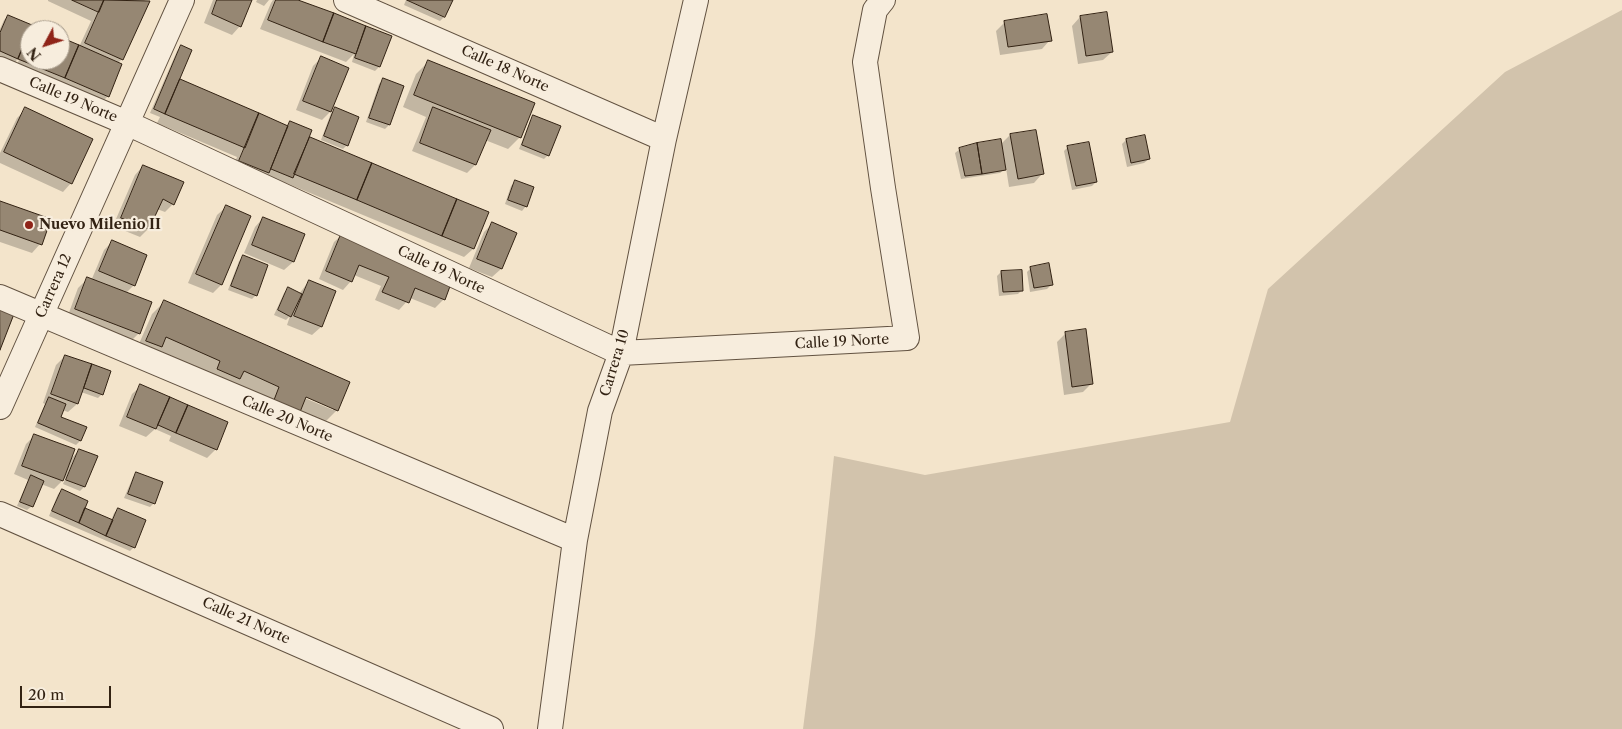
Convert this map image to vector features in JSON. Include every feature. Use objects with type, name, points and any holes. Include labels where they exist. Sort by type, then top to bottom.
[{"type":"street","name":"Carrera 12","points":[[0,408],[182,0]]},
{"type":"street","name":"Calle 18 Norte","points":[[346,0],[664,139]]},
{"type":"street","name":"Carrera 10","points":[[550,729],[575,540],[600,411],[621,353],[664,139],[696,0]]},
{"type":"street","name":"Calle 19 Norte","points":[[0,69],[127,123],[621,353],[906,338],[865,62],[875,10],[883,0]]},
{"type":"street","name":"Calle 20 Norte","points":[[0,298],[575,540]]},
{"type":"street","name":"Calle 21 Norte","points":[[0,514],[491,729]]},
{"type":"shaded area","points":[[1622,10],[1622,729],[803,729],[834,456],[925,475],[1230,422],[1268,289],[1505,72]]},
{"type":"building","points":[[72,0],[104,0],[99,12]]},
{"type":"building","points":[[104,0],[150,1],[123,60],[85,43]]},
{"type":"building","points":[[217,0],[252,0],[241,27],[212,14]]},
{"type":"building","points":[[276,0],[298,0],[334,13],[323,42],[268,20]]},
{"type":"building","points":[[407,0],[453,0],[445,17]]},
{"type":"building","points":[[1107,12],[1113,52],[1086,56],[1080,16]]},
{"type":"building","points":[[334,13],[366,26],[356,54],[323,42]]},
{"type":"building","points":[[1047,14],[1052,41],[1008,47],[1004,21]]},
{"type":"building","points":[[8,15],[20,20],[20,54],[18,59],[0,51],[0,33]]},
{"type":"building","points":[[366,26],[392,36],[380,67],[355,58]]},
{"type":"building","points":[[70,41],[79,45],[70,66]]},
{"type":"building","points":[[79,45],[122,64],[109,97],[65,78]]},
{"type":"building","points":[[181,45],[192,50],[165,114],[154,109]]},
{"type":"building","points":[[321,56],[349,68],[331,112],[303,101]]},
{"type":"building","points":[[428,60],[535,103],[521,138],[414,95]]},
{"type":"building","points":[[45,70],[68,70],[65,78]]},
{"type":"building","points":[[383,78],[404,86],[390,125],[369,118]]},
{"type":"building","points":[[180,79],[259,113],[245,148],[165,114]]},
{"type":"building","points":[[25,107],[93,139],[72,184],[4,152]]},
{"type":"building","points":[[335,107],[359,117],[348,146],[324,136]]},
{"type":"building","points":[[433,107],[491,130],[476,165],[420,143]]},
{"type":"building","points":[[259,113],[288,126],[269,173],[239,161]]},
{"type":"building","points":[[533,115],[561,126],[549,156],[522,145]]},
{"type":"building","points":[[290,121],[312,130],[293,178],[271,169]]},
{"type":"building","points":[[1036,130],[1044,174],[1018,179],[1010,134]]},
{"type":"building","points":[[1145,135],[1150,159],[1131,163],[1126,139]]},
{"type":"building","points":[[310,137],[372,163],[357,200],[294,174]]},
{"type":"building","points":[[1001,139],[1006,170],[982,174],[977,143]]},
{"type":"building","points":[[1089,142],[1097,182],[1076,186],[1067,146]]},
{"type":"building","points":[[977,143],[982,174],[965,176],[959,148]]},
{"type":"building","points":[[372,163],[457,199],[442,236],[357,200]]},
{"type":"building","points":[[143,165],[184,182],[174,205],[163,199],[149,229],[121,218]]},
{"type":"building","points":[[515,180],[534,187],[527,207],[508,200]]},
{"type":"building","points":[[457,199],[489,212],[474,249],[442,236]]},
{"type":"building","points":[[0,201],[51,219],[42,245],[0,230]]},
{"type":"building","points":[[226,205],[251,216],[222,285],[196,274]]},
{"type":"building","points":[[263,217],[305,234],[294,262],[252,245]]},
{"type":"building","points":[[492,222],[517,233],[502,269],[477,259]]},
{"type":"building","points":[[342,232],[453,278],[445,300],[415,288],[409,303],[382,292],[389,277],[359,265],[352,282],[326,271]]},
{"type":"building","points":[[112,240],[147,255],[135,286],[99,271]]},
{"type":"building","points":[[243,255],[268,265],[257,296],[231,286]]},
{"type":"building","points":[[1049,263],[1053,285],[1034,288],[1030,267]]},
{"type":"building","points":[[1022,270],[1023,291],[1003,292],[1001,271]]},
{"type":"building","points":[[87,277],[152,302],[140,334],[75,309]]},
{"type":"building","points":[[309,280],[336,291],[322,327],[294,316]]},
{"type":"building","points":[[288,287],[302,294],[291,317],[278,310]]},
{"type":"building","points":[[164,300],[350,382],[338,411],[306,397],[300,412],[274,400],[279,387],[244,371],[240,379],[217,369],[220,361],[166,337],[162,347],[146,341]]},
{"type":"building","points":[[0,308],[14,314],[0,350]]},
{"type":"building","points":[[1086,329],[1093,384],[1072,387],[1065,332]]},
{"type":"building","points":[[65,355],[92,364],[78,404],[51,394]]},
{"type":"building","points":[[92,364],[111,371],[103,395],[84,388]]},
{"type":"building","points":[[140,384],[170,397],[156,429],[127,417]]},
{"type":"building","points":[[49,397],[66,404],[61,417],[87,427],[81,441],[38,423]]},
{"type":"building","points":[[170,397],[188,405],[176,433],[158,425]]},
{"type":"building","points":[[188,405],[228,422],[217,450],[176,433]]},
{"type":"building","points":[[34,434],[75,449],[63,481],[22,466]]},
{"type":"building","points":[[79,449],[98,456],[85,487],[66,480]]},
{"type":"building","points":[[136,472],[163,482],[155,504],[128,494]]},
{"type":"building","points":[[31,475],[44,481],[33,507],[20,502]]},
{"type":"building","points":[[62,489],[88,501],[79,523],[52,511]]},
{"type":"building","points":[[85,508],[113,520],[106,536],[79,523]]},
{"type":"building","points":[[118,508],[146,520],[135,548],[106,536]]},
{"type":"place","name":"Nuevo Milenio II","points":[[29,225]]}]
